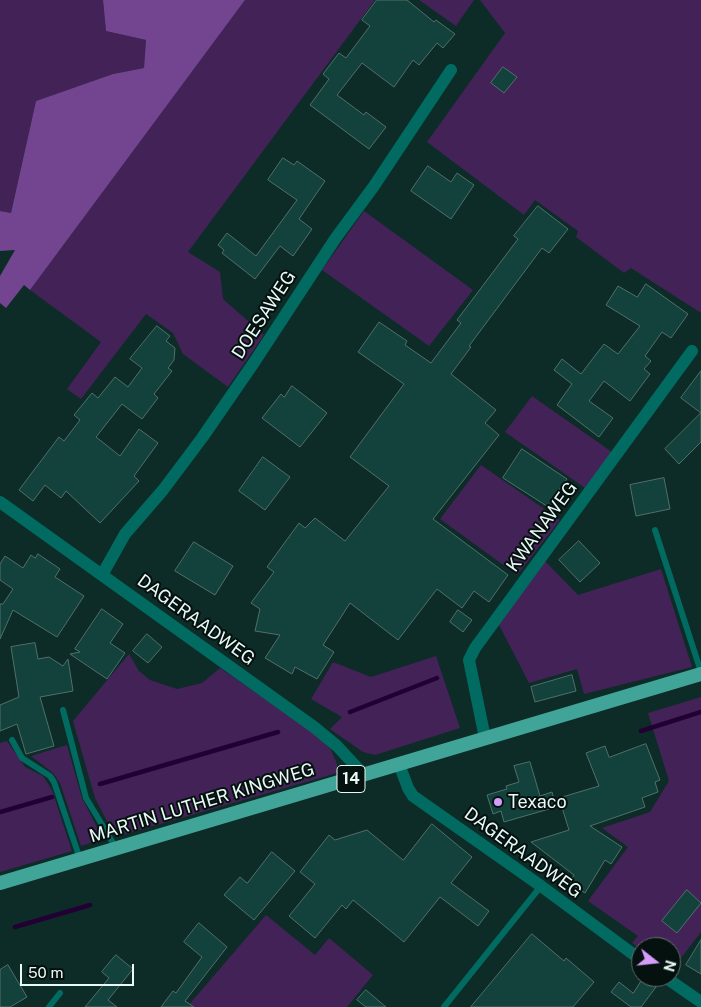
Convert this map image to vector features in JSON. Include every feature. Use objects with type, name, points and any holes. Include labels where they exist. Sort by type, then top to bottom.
[{"type":"main road","name":"MARTIN LUTHER KINGWEG","points":[[0,883],[701,673]]},
{"type":"street","name":"DOESAWEG","points":[[102,575],[126,534],[168,482],[255,361],[335,239],[374,186],[451,70]]},
{"type":"street","name":"KWANAWEG","points":[[485,738],[469,660],[475,648],[692,351]]},
{"type":"street","name":"DAGERAADWEG","points":[[0,502],[314,726],[337,746],[364,775]]},
{"type":"street","name":"DAGERAADWEG","points":[[399,764],[413,796],[541,886],[631,953]]},
{"type":"street","points":[[679,987],[701,1002]]},
{"type":"lane","points":[[655,530],[701,673]]},
{"type":"lane","points":[[63,710],[86,798],[116,848]]},
{"type":"lane","points":[[12,740],[22,758],[50,776],[54,782],[80,859]]},
{"type":"lane","points":[[444,1007],[541,886]]},
{"type":"lane","points":[[49,1007],[60,993]]},
{"type":"shaded area","points":[[0,0],[103,0],[106,31],[146,40],[144,68],[113,74],[36,101],[11,213],[0,211]]},
{"type":"shaded area","points":[[103,0],[245,0],[30,290],[24,285],[6,308],[0,303],[0,276],[15,250],[0,251],[0,211],[11,213],[36,101],[113,74],[144,68],[146,40],[106,31]]},
{"type":"shaded area","points":[[245,0],[375,0],[188,252],[220,272],[223,299],[264,335],[228,387],[183,354],[173,333],[146,314],[81,399],[67,389],[101,342],[30,290]]},
{"type":"shaded area","points":[[419,0],[474,0],[456,26]]},
{"type":"shaded area","points":[[480,0],[701,0],[701,313],[631,268],[624,273],[576,237],[578,231],[535,200],[524,215],[427,142],[505,33]]},
{"type":"shaded area","points":[[364,211],[473,290],[429,346],[322,270]]},
{"type":"shaded area","points":[[532,396],[612,452],[585,488],[505,432]]},
{"type":"shaded area","points":[[481,465],[560,520],[517,575],[440,519]]},
{"type":"shaded area","points":[[544,560],[578,595],[661,569],[692,667],[584,694],[577,669],[529,683],[499,625]]},
{"type":"shaded area","points":[[129,654],[139,671],[150,680],[177,689],[202,683],[220,668],[316,734],[331,750],[337,764],[337,773],[115,837],[95,798],[73,721]]},
{"type":"shaded area","points":[[436,656],[460,728],[375,755],[363,752],[330,729],[342,717],[311,699],[333,662],[371,677]]},
{"type":"shaded area","points":[[701,697],[701,932],[681,958],[681,937],[637,937],[588,901],[628,847],[602,828],[650,812],[669,781],[648,713]]},
{"type":"shaded area","points":[[7,741],[25,767],[43,776],[52,790],[72,851],[0,872],[0,743]]},
{"type":"shaded area","points":[[67,745],[82,798],[103,839],[81,846],[60,783],[53,773],[31,756]]},
{"type":"shaded area","points":[[266,915],[315,955],[329,938],[373,975],[347,1007],[187,1007]]},
{"type":"building","points":[[377,0],[407,0],[434,22],[436,20],[455,34],[443,48],[437,43],[419,65],[413,60],[394,87],[362,63],[337,95],[364,115],[366,112],[386,127],[369,149],[310,105],[329,79],[323,74],[339,53],[346,58],[370,26],[362,20]]},
{"type":"building","points":[[503,67],[517,77],[504,93],[491,83]]},
{"type":"building","points":[[283,158],[294,165],[297,161],[325,181],[299,219],[312,229],[293,256],[280,246],[255,279],[222,253],[224,250],[218,245],[227,233],[256,256],[297,200],[268,180]]},
{"type":"building","points":[[428,166],[451,182],[457,173],[474,185],[451,219],[411,191]]},
{"type":"building","points":[[538,206],[568,229],[549,253],[542,248],[469,346],[471,347],[451,374],[496,410],[485,423],[499,435],[433,519],[508,575],[489,602],[474,591],[462,608],[437,589],[398,640],[350,603],[323,645],[334,652],[317,679],[295,667],[292,674],[265,658],[280,635],[255,631],[260,609],[251,603],[274,572],[267,567],[299,523],[305,528],[315,518],[345,541],[389,486],[350,457],[404,384],[358,352],[379,322],[407,341],[405,345],[431,363],[461,323],[457,320],[518,239],[514,236]]},
{"type":"building","points":[[646,284],[688,314],[671,338],[662,332],[645,356],[651,361],[644,369],[650,374],[630,401],[604,381],[589,401],[613,418],[599,437],[557,405],[572,384],[554,370],[562,359],[581,374],[604,344],[618,354],[640,326],[606,305],[618,286],[637,297]]},
{"type":"building","points":[[157,326],[170,336],[166,341],[175,348],[174,360],[168,368],[172,371],[154,394],[158,398],[142,419],[122,404],[96,437],[120,456],[139,429],[158,443],[134,476],[139,481],[100,523],[66,491],[61,498],[45,485],[33,501],[19,490],[59,437],[64,441],[80,420],[74,415],[92,393],[98,398],[115,377],[128,387],[142,368],[130,359]]},
{"type":"building","points":[[701,371],[701,413],[681,398]]},
{"type":"building","points":[[292,386],[327,413],[300,447],[262,418],[281,394],[284,397]]},
{"type":"building","points":[[701,413],[701,442],[679,464],[665,449]]},
{"type":"building","points":[[522,449],[567,479],[559,490],[564,493],[553,510],[503,478]]},
{"type":"building","points":[[263,457],[290,477],[265,510],[239,491]]},
{"type":"building","points":[[664,478],[670,509],[636,516],[630,485]]},
{"type":"building","points":[[579,541],[600,563],[580,582],[559,560]]},
{"type":"building","points":[[194,542],[233,566],[215,595],[175,571]]},
{"type":"building","points":[[38,554],[60,569],[55,577],[84,596],[57,637],[13,610],[0,639],[0,604],[3,604],[13,589],[0,580],[0,564],[5,556],[23,568],[31,555],[35,558]]},
{"type":"building","points":[[102,609],[123,624],[110,643],[125,653],[107,679],[70,654],[80,652],[75,649]]},
{"type":"building","points":[[458,610],[472,620],[463,632],[450,622]]},
{"type":"building","points":[[147,634],[162,647],[148,663],[133,651]]},
{"type":"building","points":[[35,643],[38,659],[49,657],[63,666],[68,659],[73,691],[40,697],[54,746],[26,754],[17,724],[0,731],[0,705],[19,697],[11,647]]},
{"type":"building","points":[[572,675],[576,691],[535,702],[531,687]]},
{"type":"building","points":[[646,744],[660,780],[655,782],[658,792],[642,798],[645,807],[590,826],[622,847],[611,864],[605,860],[585,893],[569,883],[574,875],[531,842],[569,830],[559,798],[599,786],[586,753],[605,746],[609,757]]},
{"type":"building","points":[[530,762],[540,796],[552,792],[556,807],[504,822],[501,811],[493,814],[487,795],[507,789],[506,786],[519,782],[514,766]]},
{"type":"building","points":[[432,824],[472,857],[451,883],[489,911],[478,926],[440,897],[404,942],[353,900],[346,909],[342,905],[315,938],[289,916],[315,884],[300,872],[329,835],[335,840],[367,830],[403,860]]},
{"type":"building","points":[[272,852],[295,871],[254,920],[224,895],[240,877],[247,883]]},
{"type":"building","points":[[687,890],[701,903],[677,933],[662,921]]},
{"type":"building","points":[[199,923],[227,947],[185,1001],[194,1007],[161,1007],[173,991],[176,993],[202,957],[184,942]]},
{"type":"building","points":[[532,934],[564,961],[566,958],[594,982],[573,1007],[471,1007]]},
{"type":"building","points":[[701,940],[701,974],[686,965]]},
{"type":"building","points":[[116,955],[133,969],[108,1000],[117,1007],[85,1007],[109,978],[102,972]]},
{"type":"building","points":[[8,965],[27,997],[10,1007],[0,1007],[0,970]]},
{"type":"building","points":[[619,982],[633,993],[637,987],[656,987],[641,1007],[631,1007],[611,992]]},
{"type":"building","points":[[366,990],[386,1007],[366,1007],[357,1000]]},
{"type":"waterway","points":[[350,712],[437,678]]},
{"type":"waterway","points":[[641,731],[701,712]]},
{"type":"waterway","points":[[100,784],[278,732]]},
{"type":"waterway","points":[[0,812],[52,797]]},
{"type":"waterway","points":[[15,927],[90,905]]},
{"type":"place","name":"Texaco","points":[[498,802]]}]
